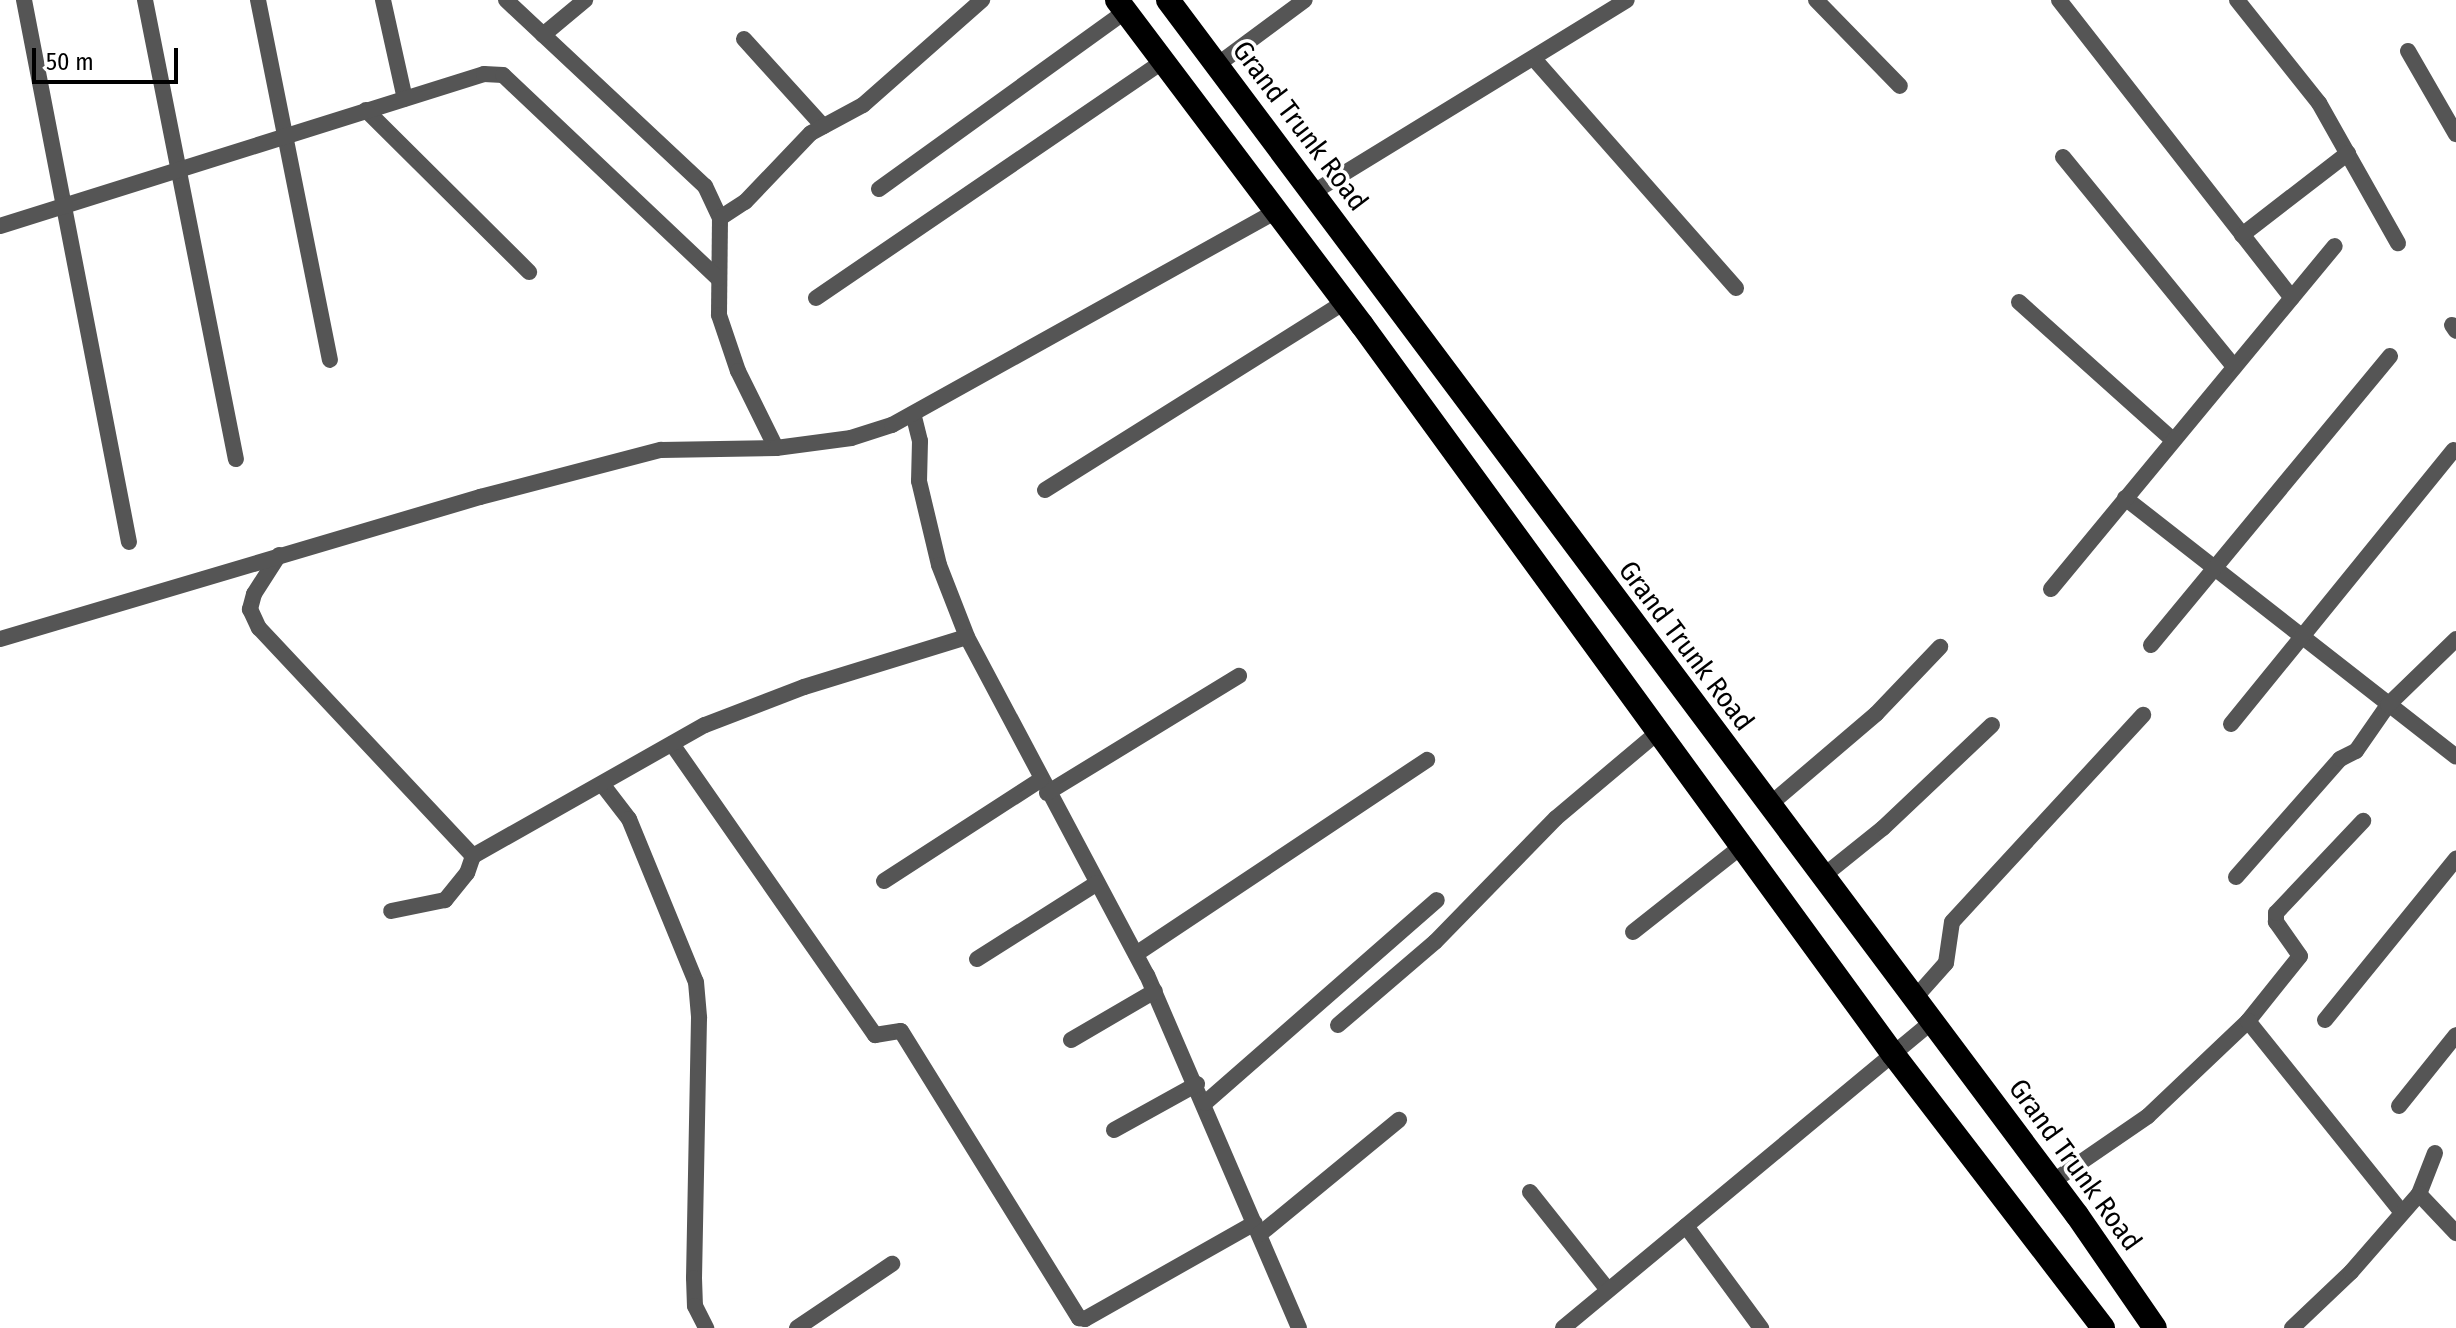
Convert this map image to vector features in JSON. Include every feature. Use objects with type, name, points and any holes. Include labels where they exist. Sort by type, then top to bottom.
[{"type":"highway","name":"Grand Trunk Road","points":[[1168,0],[2052,1182],[2155,1328]]},
{"type":"highway","points":[[1122,6],[1345,302],[1893,1054],[2103,1328]]},
{"type":"street","points":[[24,0],[129,542]]},
{"type":"street","points":[[145,0],[236,459]]},
{"type":"street","points":[[258,0],[330,360]]},
{"type":"street","points":[[383,0],[405,99]]},
{"type":"street","points":[[506,0],[682,160],[705,186],[720,218],[719,315],[738,371],[776,448]]},
{"type":"street","points":[[543,35],[585,0]]},
{"type":"street","points":[[720,218],[745,202],[781,162],[823,126],[863,105],[982,0]]},
{"type":"street","points":[[1217,65],[1305,0]]},
{"type":"street","points":[[1312,193],[1535,60],[1627,0]]},
{"type":"street","points":[[1816,0],[1900,86]]},
{"type":"street","points":[[2059,0],[2292,298]]},
{"type":"street","points":[[2237,0],[2319,103],[2398,243]]},
{"type":"street","points":[[879,189],[1122,6]]},
{"type":"street","points":[[744,39],[823,126]]},
{"type":"street","points":[[2408,51],[2456,134]]},
{"type":"street","points":[[1535,60],[1736,288]]},
{"type":"street","points":[[816,298],[1163,61]]},
{"type":"street","points":[[0,226],[484,74],[503,75],[718,278]]},
{"type":"street","points":[[366,110],[529,272]]},
{"type":"street","points":[[2242,235],[2348,153]]},
{"type":"street","points":[[2063,157],[2234,367]]},
{"type":"street","points":[[0,639],[173,591],[279,555],[661,450],[776,448],[851,438],[914,417],[1277,211]]},
{"type":"street","points":[[2051,589],[2335,246]]},
{"type":"street","points":[[1045,490],[1345,302]]},
{"type":"street","points":[[2019,302],[2173,440]]},
{"type":"street","points":[[2151,645],[2390,356]]},
{"type":"street","points":[[914,417],[920,441],[919,481],[939,565],[967,637],[1155,991],[1299,1328]]},
{"type":"street","points":[[2231,724],[2454,450]]},
{"type":"street","points":[[2125,498],[2456,757]]},
{"type":"street","points":[[279,555],[254,594],[250,609],[259,628],[473,856]]},
{"type":"street","points":[[391,911],[445,900],[467,873],[473,856],[705,725],[804,687],[967,637]]},
{"type":"street","points":[[2236,877],[2340,759],[2356,751],[2388,705],[2456,639]]},
{"type":"street","points":[[1768,806],[1876,714],[1940,647]]},
{"type":"street","points":[[884,881],[1239,676]]},
{"type":"street","points":[[1914,999],[1946,963],[1952,922],[2143,715]]},
{"type":"street","points":[[1822,877],[1883,828],[1992,725]]},
{"type":"street","points":[[1338,1025],[1435,942],[1556,818],[1658,732]]},
{"type":"street","points":[[672,744],[875,1035],[901,1031],[1079,1318],[1085,1319],[1258,1229],[1399,1120]]},
{"type":"street","points":[[1136,954],[1427,760]]},
{"type":"street","points":[[602,784],[629,819],[696,982],[694,1278],[695,1306],[706,1328]]},
{"type":"street","points":[[2052,1182],[2148,1116],[2248,1021],[2300,956],[2276,922],[2276,913],[2363,821]]},
{"type":"street","points":[[1633,932],[1742,846]]},
{"type":"street","points":[[1136,954],[1293,847]]},
{"type":"street","points":[[2325,1020],[2456,859]]},
{"type":"street","points":[[977,959],[1097,883]]},
{"type":"street","points":[[1205,1103],[1437,900]]},
{"type":"street","points":[[1071,1040],[1155,991]]},
{"type":"street","points":[[2248,1021],[2401,1211]]},
{"type":"street","points":[[1563,1328],[1932,1022]]},
{"type":"street","points":[[2399,1106],[2456,1035]]},
{"type":"street","points":[[1114,1130],[1197,1084]]},
{"type":"street","points":[[2292,1328],[2351,1272],[2419,1194],[2435,1153]]},
{"type":"street","points":[[1530,1192],[1608,1290]]},
{"type":"street","points":[[2419,1194],[2456,1233]]},
{"type":"street","points":[[1686,1226],[1761,1328]]},
{"type":"street","points":[[797,1328],[892,1264]]}]
